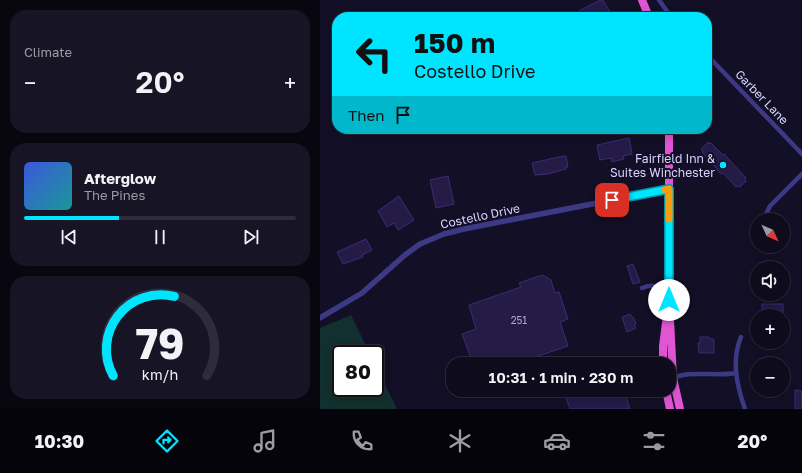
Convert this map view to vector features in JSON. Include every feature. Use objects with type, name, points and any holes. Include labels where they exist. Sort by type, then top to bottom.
[{"type":"highway","points":[[642,0],[647,12]]},
{"type":"highway","points":[[669,134],[670,357]]},
{"type":"highway","points":[[664,357],[664,341],[669,300]]},
{"type":"highway","points":[[676,396],[680,409]]},
{"type":"highway","points":[[667,397],[670,409]]},
{"type":"street","points":[[659,0],[667,12]]},
{"type":"street","name":"Garber Lane","points":[[712,60],[802,154]]},
{"type":"street","points":[[766,213],[770,206],[802,174]]},
{"type":"street","name":"Costello Drive","points":[[320,318],[362,293],[413,249],[436,236],[464,229],[669,189]]},
{"type":"street","points":[[642,288],[650,285],[655,286],[661,290],[669,300]]},
{"type":"street","points":[[741,337],[737,346],[736,374],[745,409]]},
{"type":"street","points":[[676,378],[686,375],[736,374]]},
{"type":"green space","points":[[351,315],[366,345],[332,345],[332,397],[384,397],[384,382],[397,409],[320,409],[320,328]]},
{"type":"building","points":[[600,0],[603,0],[610,12],[579,12]]},
{"type":"building","points":[[629,138],[632,154],[623,156],[624,159],[612,162],[611,158],[600,160],[597,145]]},
{"type":"building","name":"Fairfield Inn & Suites Winchester","points":[[708,142],[710,144],[711,143],[723,155],[724,154],[746,178],[746,181],[740,187],[736,187],[723,173],[721,174],[702,152],[703,151],[701,149]]},
{"type":"building","points":[[566,156],[568,167],[566,167],[566,169],[548,174],[535,175],[532,163]]},
{"type":"building","points":[[448,176],[454,204],[436,208],[430,180]]},
{"type":"building","points":[[399,196],[414,220],[398,230],[394,223],[387,227],[378,211]]},
{"type":"building","points":[[366,239],[372,250],[362,255],[363,257],[343,264],[337,252]]},
{"type":"building","points":[[633,264],[640,282],[633,284],[627,266]]},
{"type":"building","points":[[542,275],[551,280],[555,293],[559,292],[568,319],[560,322],[568,346],[535,357],[470,357],[462,334],[476,329],[469,305],[521,287],[519,283]]},
{"type":"building","points":[[762,304],[783,304],[783,309],[762,309]]},
{"type":"building","points":[[630,314],[636,324],[634,325],[636,328],[627,332],[622,317]]},
{"type":"building","points":[[700,337],[709,337],[709,339],[714,339],[714,353],[699,353],[698,343],[700,343]]},
{"type":"building","points":[[795,390],[802,391],[802,409],[795,409]]},
{"type":"building","points":[[566,397],[626,397],[630,409],[570,409]]},
{"type":"slow traffic","points":[[665,190],[669,189],[669,219]]},
{"type":"place","name":"Fairfield Inn & Suites Winchester","points":[[723,165]]},
{"type":"route","points":[[612,200],[669,189],[669,300]]}]
